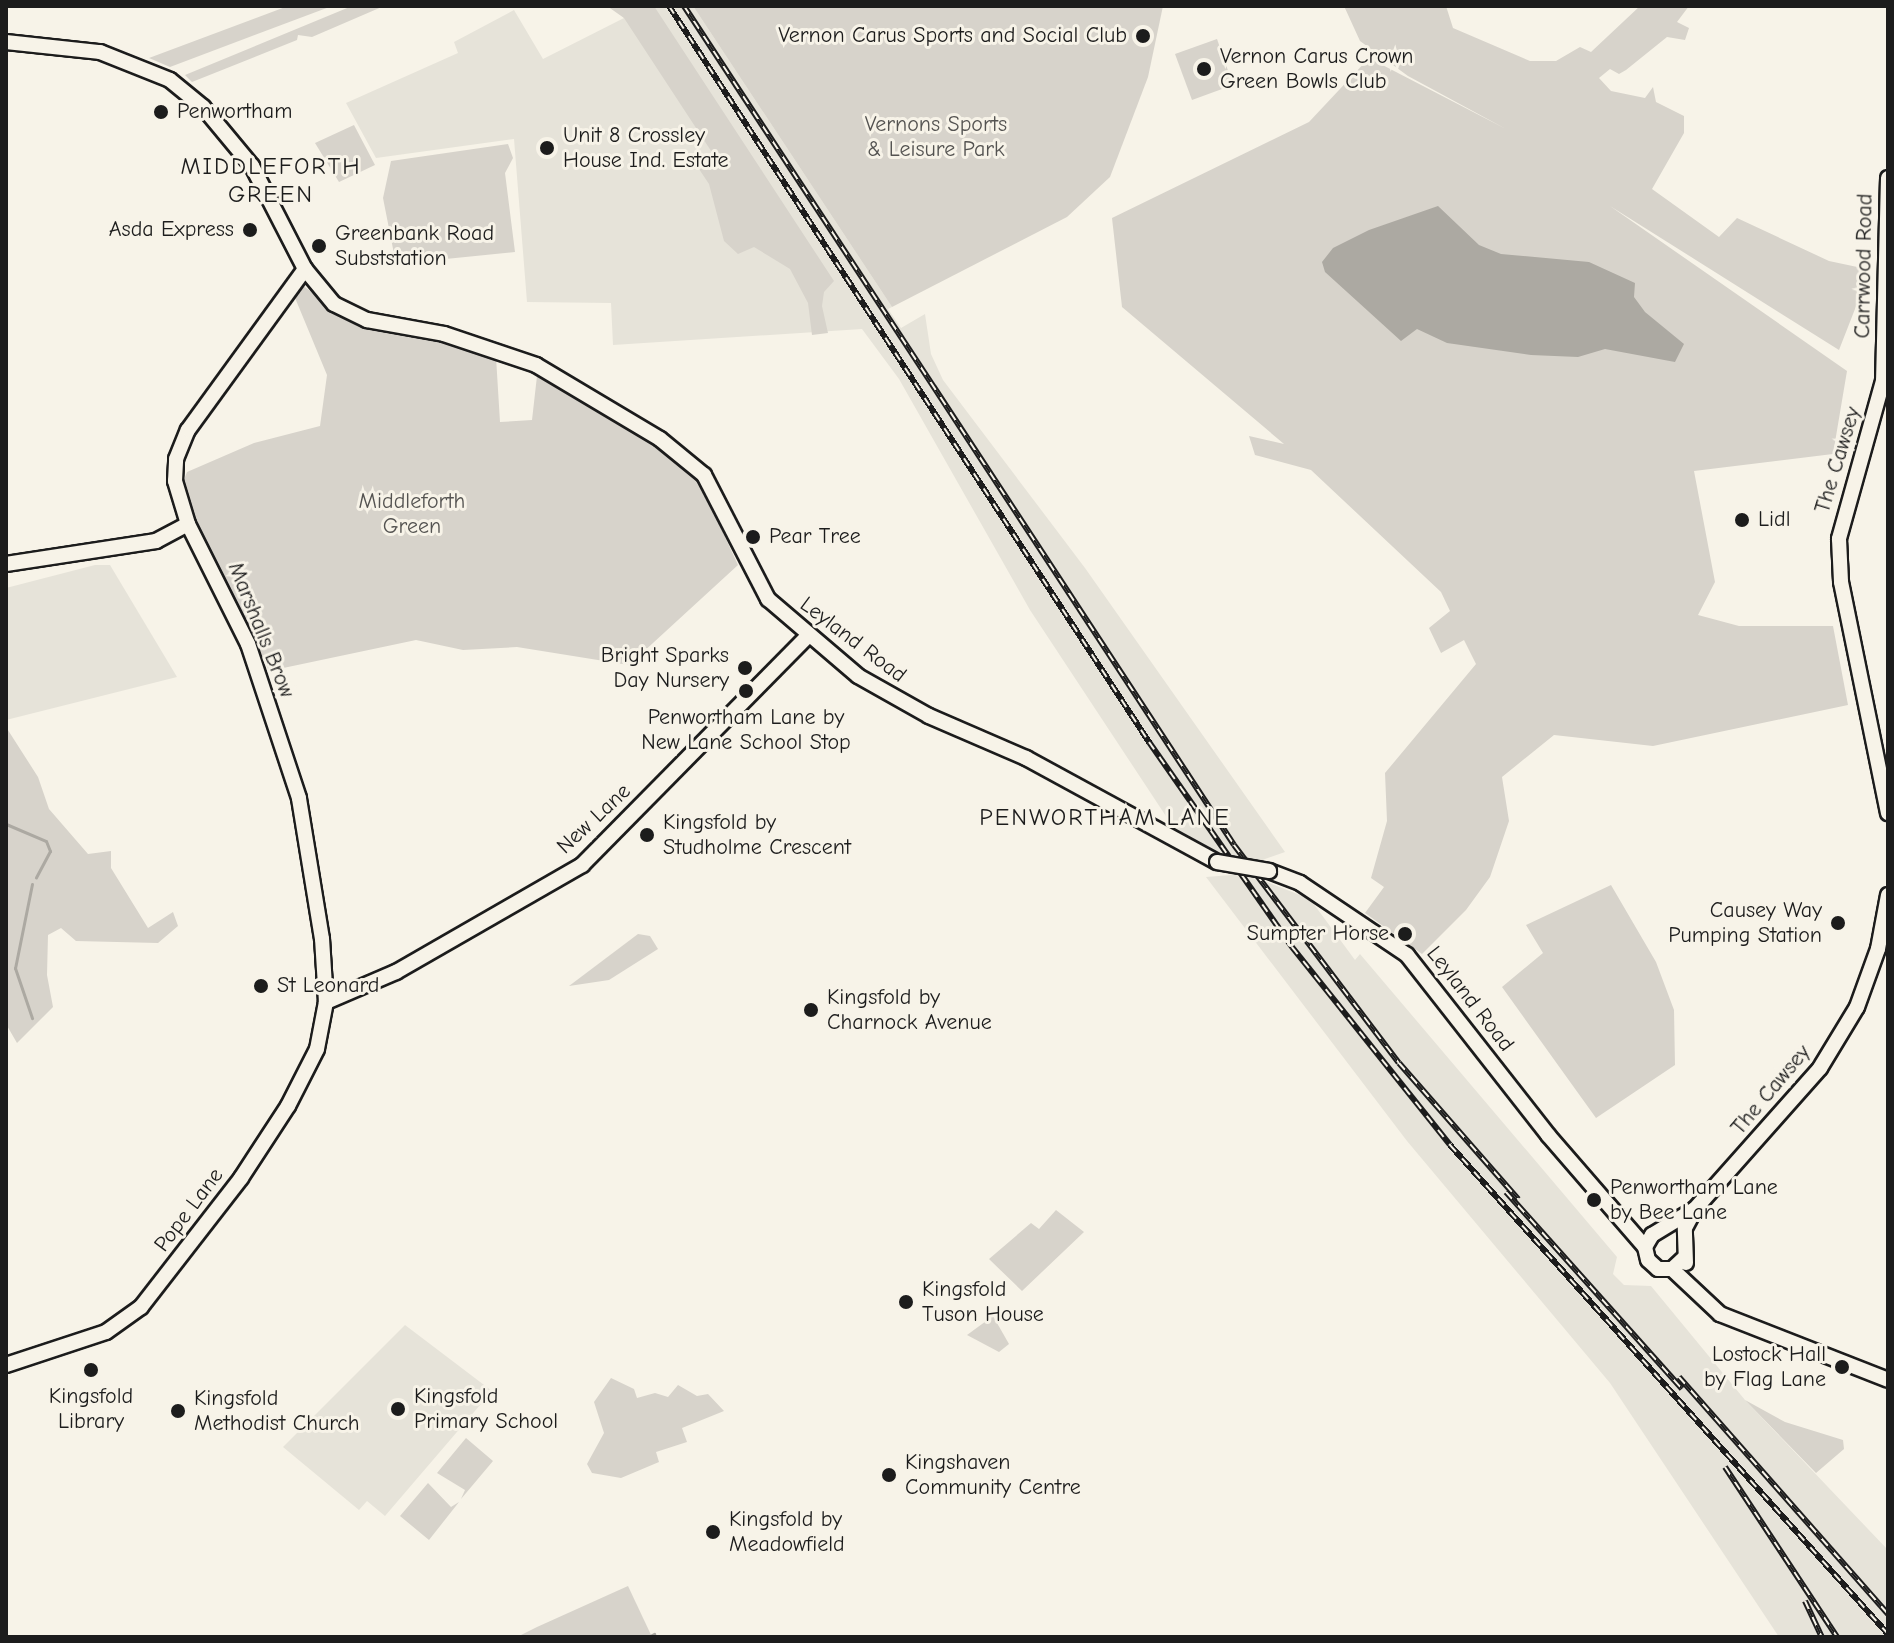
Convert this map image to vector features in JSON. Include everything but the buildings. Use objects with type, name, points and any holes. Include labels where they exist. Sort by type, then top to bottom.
[{"type":"street","name":"Leyland Road","points":[[6,42],[100,52],[148,67],[185,91],[262,181],[305,269],[318,289],[346,312],[444,334],[536,365],[687,458],[711,487],[768,599],[808,636],[895,699],[987,738],[1217,862],[1269,871],[1300,883],[1407,955],[1548,1135],[1634,1230],[1653,1237]]},
{"type":"street","name":"Carrwood Road","points":[[1885,354],[1888,178]]},
{"type":"street","name":"Marshalls Brow","points":[[305,269],[202,407],[182,443],[175,481],[188,524],[248,644],[299,798],[322,939],[326,1002]]},
{"type":"street","name":"The Cawsey","points":[[1885,354],[1883,381],[1839,539],[1841,582],[1888,813]]},
{"type":"street","points":[[6,564],[156,541],[188,524]]},
{"type":"street","name":"New Lane","points":[[326,1002],[396,972],[582,865],[808,636]]},
{"type":"street","name":"The Cawsey","points":[[1653,1237],[1695,1209],[1806,1086],[1840,1038],[1868,979],[1888,895]]},
{"type":"street","name":"Pope Lane","points":[[6,1365],[106,1332],[141,1307],[224,1202],[288,1106],[317,1049],[326,1002]]},
{"type":"street","name":"The Cawsey","points":[[1684,1249],[1695,1209]]},
{"type":"street","points":[[1692,1287],[1684,1249],[1675,1232],[1653,1237],[1652,1265],[1672,1269],[1720,1314],[1888,1380]]},
{"type":"street","points":[[1672,1269],[1684,1249]]},
{"type":"shaded area","points":[[616,6],[693,6],[892,307],[888,309],[901,328],[925,314],[931,354],[943,380],[1085,568],[1285,852],[1251,864],[1262,880],[1310,899],[1355,960],[1360,954],[1617,1257],[1613,1274],[1624,1285],[1651,1286],[1745,1400],[1888,1550],[1888,1637],[1779,1637],[1610,1383],[1407,1141],[1206,877],[1231,875],[1223,859],[1183,842],[1030,610],[899,379],[862,329],[613,345],[611,303],[527,302],[514,139],[376,158],[346,103],[458,53],[454,42],[514,10],[543,59],[624,18]]},
{"type":"shaded area","points":[[1438,206],[1479,245],[1501,254],[1589,262],[1635,283],[1634,297],[1645,312],[1684,344],[1675,362],[1605,349],[1578,357],[1531,355],[1447,343],[1417,329],[1401,341],[1325,272],[1322,262],[1333,248],[1369,230]]},
{"type":"shaded area","points":[[95,565],[110,565],[177,677],[6,720],[6,588]]},
{"type":"shaded area","name":"Kingsfold Primary School","points":[[405,1325],[492,1391],[385,1516],[367,1501],[359,1510],[283,1447]]},
{"type":"green space","points":[[288,6],[332,6],[170,67],[149,58]]},
{"type":"green space","points":[[352,6],[384,6],[312,37],[298,35],[297,40],[192,82],[185,75]]},
{"type":"green space","points":[[607,6],[654,6],[834,281],[824,292],[822,306],[828,333],[812,335],[808,303],[790,269],[754,247],[738,254],[724,241],[709,184],[699,169],[717,160],[624,18]]},
{"type":"green space","name":"Vernons Sports & Leisure Park","points":[[693,6],[1163,6],[1148,77],[1110,177],[1067,217],[892,307]]},
{"type":"green space","points":[[1344,6],[1446,6],[1453,28],[1530,61],[1556,61],[1580,47],[1591,52],[1640,6],[1689,6],[1677,22],[1689,28],[1685,40],[1667,37],[1626,70],[1619,74],[1610,69],[1599,78],[1611,91],[1645,98],[1653,87],[1656,102],[1684,116],[1684,133],[1652,189],[1719,237],[1737,218],[1829,261],[1862,268],[1862,291],[1839,350],[1610,206],[1847,371],[1833,454],[1694,471],[1715,582],[1698,615],[1739,626],[1833,626],[1848,705],[1653,746],[1554,735],[1502,777],[1509,821],[1490,877],[1466,910],[1422,954],[1365,913],[1384,887],[1371,878],[1387,821],[1385,773],[1476,664],[1464,640],[1441,653],[1429,628],[1450,611],[1441,592],[1311,470],[1255,455],[1249,436],[1284,444],[1122,307],[1112,218],[1309,122],[1369,58],[1506,129],[1408,76],[1360,41]]},
{"type":"green space","name":"Vernon Carus Crown Green Bowls Club","points":[[1217,39],[1233,85],[1192,100],[1175,54]]},
{"type":"green space","points":[[354,125],[375,165],[339,182],[315,143]]},
{"type":"green space","points":[[508,144],[513,158],[505,173],[515,252],[396,264],[383,198],[391,161]]},
{"type":"green space","name":"Middleforth Green","points":[[301,284],[335,310],[496,357],[500,422],[532,420],[537,376],[646,438],[699,481],[738,565],[629,665],[517,647],[463,650],[416,640],[269,671],[186,498],[183,482],[187,472],[254,443],[320,426],[327,375],[293,293]]},
{"type":"green space","points":[[6,727],[38,777],[49,809],[88,854],[111,851],[111,868],[148,928],[173,912],[178,926],[158,943],[76,941],[61,928],[48,935],[47,975],[53,1007],[17,1043],[6,1024]]},
{"type":"green space","points":[[1611,885],[1656,962],[1674,1010],[1675,1065],[1596,1118],[1502,987],[1543,953],[1526,925]]},
{"type":"green space","points":[[638,934],[650,936],[658,949],[609,980],[569,986]]},
{"type":"green space","points":[[1056,1210],[1084,1232],[1022,1291],[989,1259],[1031,1223],[1039,1229]]},
{"type":"green space","points":[[993,1316],[1009,1344],[999,1352],[967,1335]]},
{"type":"green space","points":[[611,1378],[634,1389],[637,1398],[655,1393],[668,1397],[678,1385],[697,1396],[708,1394],[724,1411],[682,1428],[687,1442],[656,1452],[659,1462],[621,1478],[592,1473],[587,1464],[604,1433],[594,1402]]},
{"type":"green space","points":[[1745,1400],[1785,1422],[1843,1440],[1844,1449],[1816,1473]]},
{"type":"green space","points":[[466,1438],[493,1461],[461,1499],[465,1490],[437,1473]]},
{"type":"green space","points":[[428,1483],[451,1507],[459,1502],[429,1540],[400,1516]]},
{"type":"green space","points":[[628,1586],[652,1637],[517,1637],[537,1627]]},
{"type":"waterway","points":[[6,824],[46,841],[50,851],[36,877]]},
{"type":"waterway","points":[[32,884],[15,968],[32,1018]]},
{"type":"waterway","points":[[648,1637],[654,1634]]},
{"type":"railway","points":[[669,6],[1149,742],[1292,947],[1450,1145],[1888,1634]]},
{"type":"railway","points":[[684,6],[1234,845],[1399,1063],[1518,1199]]},
{"type":"railway","points":[[1506,1192],[1682,1389]]},
{"type":"railway","points":[[1679,1377],[1888,1614]]},
{"type":"railway","points":[[1725,1467],[1837,1637]]},
{"type":"railway","points":[[1805,1601],[1822,1637]]},
{"type":"place","name":"Vernon Carus Sports and Social Club","points":[[1143,36]]},
{"type":"place","name":"Vernon Carus Crown Green Bowls Club","points":[[1204,69]]},
{"type":"place","name":"Penwortham","points":[[161,112]]},
{"type":"place","name":"Unit 8 Crossley House Ind. Estate","points":[[547,148]]},
{"type":"place","name":"Asda Express","points":[[250,230]]},
{"type":"place","name":"Greenbank Road Subststation","points":[[319,246]]},
{"type":"place","name":"Lidl","points":[[1742,520]]},
{"type":"place","name":"Pear Tree","points":[[753,537]]},
{"type":"place","name":"Bright Sparks Day Nursery","points":[[745,668]]},
{"type":"place","name":"Penwortham Lane by New Lane School Stop","points":[[746,691]]},
{"type":"place","name":"Kingsfold by Studholme Crescent","points":[[647,835]]},
{"type":"place","name":"Causey Way Pumping Station","points":[[1838,923]]},
{"type":"place","name":"Sumpter Horse","points":[[1405,934]]},
{"type":"place","name":"St Leonard","points":[[261,986]]},
{"type":"place","name":"Kingsfold by Charnock Avenue","points":[[811,1010]]},
{"type":"place","name":"Penwortham Lane by Bee Lane","points":[[1594,1200]]},
{"type":"place","name":"Kingsfold Tuson House","points":[[906,1302]]},
{"type":"place","name":"Lostock Hall by Flag Lane","points":[[1842,1367]]},
{"type":"place","name":"Kingsfold Library","points":[[91,1370]]},
{"type":"place","name":"Kingsfold Primary School","points":[[398,1409]]},
{"type":"place","name":"Kingsfold Methodist Church","points":[[178,1411]]},
{"type":"place","name":"Kingshaven Community Centre","points":[[889,1475]]},
{"type":"place","name":"Kingsfold by Meadowfield","points":[[713,1532]]},
{"type":"district","name":"MIDDLEFORTH GREEN","points":[[271,181]]},
{"type":"district","name":"PENWORTHAM LANE","points":[[1105,818]]}]
